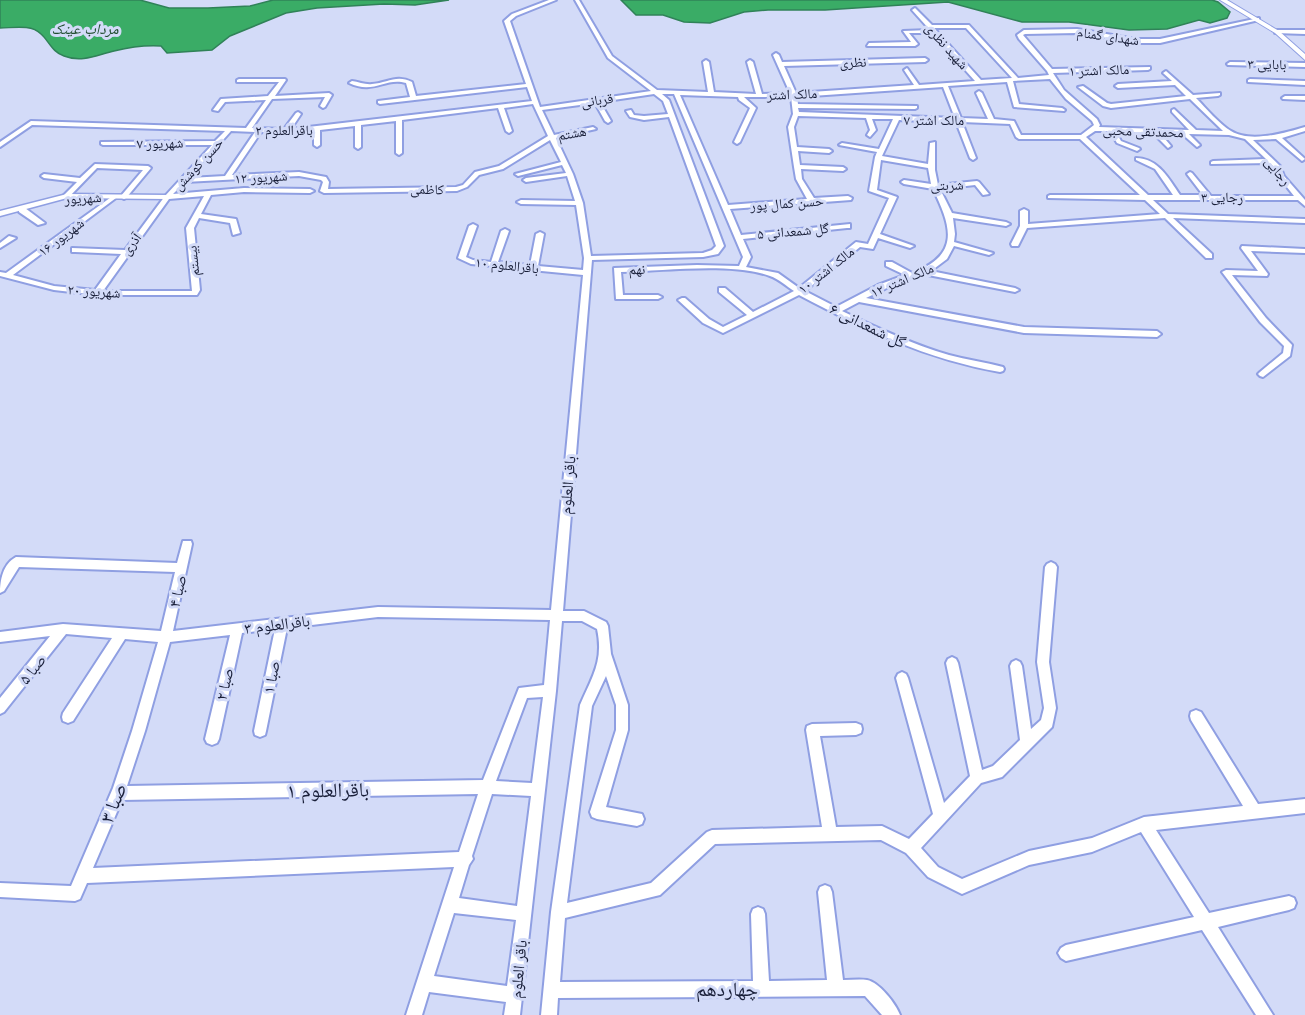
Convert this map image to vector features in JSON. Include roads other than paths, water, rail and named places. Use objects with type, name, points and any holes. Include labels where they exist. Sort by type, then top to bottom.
[{"type":"main road","points":[[1223,0],[1277,32],[1303,55]]},
{"type":"main road","points":[[1231,0],[1269,22],[1277,32]]},
{"type":"street","name":"باقر العلوم","points":[[512,1015],[550,691],[588,258],[579,203],[570,174],[536,105],[507,21],[509,17],[554,0]]},
{"type":"street","points":[[577,0],[610,57],[666,100],[717,235],[720,258],[703,255],[588,258]]},
{"type":"street","name":"شهید نظری","points":[[915,10],[980,83]]},
{"type":"street","name":"شهدای گمنام","points":[[1050,74],[1022,39],[1020,35],[1024,32],[1077,31],[1148,41],[1192,35],[1257,20]]},
{"type":"street","points":[[869,45],[915,44],[905,32],[967,26],[1013,80],[1016,106],[1062,110]]},
{"type":"street","name":"شهدای گمنام","points":[[1228,26],[1269,27]]},
{"type":"street","points":[[1277,32],[1305,32]]},
{"type":"street","points":[[776,55],[794,95],[796,114],[791,127],[799,179],[812,201]]},
{"type":"street","name":"نظری","points":[[782,64],[925,60]]},
{"type":"street","points":[[706,62],[711,93]]},
{"type":"street","points":[[750,62],[759,95]]},
{"type":"street","points":[[839,63],[843,69]]},
{"type":"street","name":"بابایی ۳","points":[[1230,64],[1305,65]]},
{"type":"street","name":"مالک اشتر ۱","points":[[1050,74],[1148,68]]},
{"type":"street","points":[[907,70],[918,87]]},
{"type":"street","points":[[1166,73],[1229,133]]},
{"type":"street","points":[[1050,74],[1095,120],[1097,125],[1094,129]]},
{"type":"street","name":"مالک اشتر","points":[[656,92],[794,95],[980,83],[1050,74]]},
{"type":"street","points":[[239,81],[284,80],[247,130]]},
{"type":"street","points":[[352,84],[374,86],[387,80],[404,80],[409,82],[413,98]]},
{"type":"street","points":[[1250,81],[1305,83]]},
{"type":"street","points":[[1118,86],[1176,83]]},
{"type":"street","points":[[380,102],[529,85]]},
{"type":"street","points":[[945,85],[973,158]]},
{"type":"street","points":[[1082,87],[1105,105],[1111,106],[1218,93]]},
{"type":"street","name":"قربانی","points":[[536,105],[656,92]]},
{"type":"street","points":[[676,92],[747,257],[742,268]]},
{"type":"street","points":[[979,93],[992,121]]},
{"type":"street","points":[[737,142],[753,108],[741,99],[741,94]]},
{"type":"street","points":[[216,110],[223,100],[329,95],[323,106]]},
{"type":"street","points":[[431,96],[437,115]]},
{"type":"street","points":[[1285,98],[1305,98]]},
{"type":"street","points":[[596,100],[608,121]]},
{"type":"street","name":"باقرالعلوم ۲","points":[[0,145],[31,123],[229,130],[317,130],[500,106],[536,105]]},
{"type":"street","points":[[500,106],[509,131]]},
{"type":"street","points":[[796,106],[915,107]]},
{"type":"street","points":[[629,111],[638,118],[672,116]]},
{"type":"street","points":[[1174,111],[1195,133]]},
{"type":"street","points":[[286,131],[298,114]]},
{"type":"street","name":"مالک اشتر ۷","points":[[796,114],[1012,122],[1019,137],[1082,137]]},
{"type":"street","points":[[825,116],[826,127]]},
{"type":"street","points":[[869,118],[873,130],[870,135]]},
{"type":"street","points":[[399,119],[399,153]]},
{"type":"street","points":[[896,119],[880,154],[873,191],[893,197],[876,235],[910,246]]},
{"type":"street","points":[[358,124],[358,147]]},
{"type":"street","name":"هشتم","points":[[551,137],[593,129]]},
{"type":"street","name":"محمدتقی محبی","points":[[1209,256],[1082,137],[1094,129],[1229,133],[1248,140],[1279,139],[1305,129]]},
{"type":"street","name":"حسن کوشش","points":[[167,197],[229,130]]},
{"type":"street","points":[[225,178],[259,130]]},
{"type":"street","points":[[317,130],[317,145]]},
{"type":"street","points":[[1112,130],[1119,142],[1137,149]]},
{"type":"street","points":[[1155,131],[1168,146]]},
{"type":"street","points":[[1183,132],[1197,145]]},
{"type":"street","name":"کاظمی","points":[[324,191],[457,189],[465,186],[477,173],[501,168],[551,137]]},
{"type":"street","points":[[1279,139],[1302,159]]},
{"type":"street","name":"رجایی","points":[[1248,140],[1272,161],[1302,201]]},
{"type":"street","name":"شهریور ۷","points":[[103,143],[139,144],[153,141],[217,143]]},
{"type":"street","points":[[933,143],[930,166],[935,187],[949,215],[949,243],[989,253]]},
{"type":"street","points":[[842,145],[930,166]]},
{"type":"street","points":[[795,149],[829,151]]},
{"type":"street","points":[[1138,159],[1157,168],[1178,197]]},
{"type":"street","points":[[1213,163],[1272,161]]},
{"type":"street","points":[[518,174],[564,163]]},
{"type":"street","name":"شهریور ۱۶","points":[[4,275],[119,197],[148,168],[94,166],[80,180]]},
{"type":"street","points":[[797,167],[843,169]]},
{"type":"street","points":[[526,180],[570,174]]},
{"type":"street","points":[[1190,174],[1208,197]]},
{"type":"street","points":[[44,176],[80,180]]},
{"type":"street","name":"شهریور ۱۲","points":[[184,180],[317,176],[324,178],[327,182],[324,191]]},
{"type":"street","points":[[67,196],[80,180]]},
{"type":"street","points":[[696,182],[715,181]]},
{"type":"street","name":"شربتی","points":[[904,182],[935,187],[977,183],[985,194]]},
{"type":"street","points":[[167,197],[244,190],[310,191]]},
{"type":"street","name":"بیستم","points":[[189,294],[196,290],[190,228],[209,193]]},
{"type":"street","name":"شهریور","points":[[0,214],[22,210],[67,196],[167,197]]},
{"type":"street","name":"آذری","points":[[97,293],[167,197]]},
{"type":"street","name":"رجایی ۳","points":[[1050,197],[1208,197],[1302,201]]},
{"type":"street","name":"حسن کمال پور","points":[[725,207],[848,198]]},
{"type":"street","points":[[521,202],[579,203]]},
{"type":"street","points":[[22,210],[41,223]]},
{"type":"street","points":[[1015,244],[1024,226],[1024,211]]},
{"type":"street","points":[[949,215],[1006,224]]},
{"type":"street","points":[[197,216],[233,221],[236,233]]},
{"type":"street","points":[[1024,226],[1167,216],[1305,221]]},
{"type":"street","name":"باقرالعلوم ۱۰","points":[[473,226],[462,258],[471,262],[587,273]]},
{"type":"street","name":"گل شمعدانی ۵","points":[[739,237],[848,226]]},
{"type":"street","points":[[494,264],[505,231]]},
{"type":"street","points":[[534,267],[540,234]]},
{"type":"street","name":"مالک اشتر ۱۰","points":[[682,300],[706,321],[723,330],[799,292],[859,244],[870,247],[876,235]]},
{"type":"street","points":[[0,246],[12,238]]},
{"type":"street","name":"مالک اشتر ۱۲","points":[[835,311],[888,284],[932,269],[945,259],[949,243]]},
{"type":"street","points":[[1263,374],[1287,354],[1288,345],[1263,320],[1226,272],[1264,274],[1245,248],[1305,251]]},
{"type":"street","points":[[75,250],[125,252]]},
{"type":"street","name":"گل شمعدانی ۶","points":[[720,258],[742,268],[775,275],[799,292],[882,335],[938,356],[1000,369]]},
{"type":"street","name":"نهم","points":[[658,297],[619,297],[617,270],[720,258]]},
{"type":"street","points":[[889,264],[912,276]]},
{"type":"street","points":[[923,272],[1015,290]]},
{"type":"street","name":"شهریور ۲۰","points":[[4,275],[54,288],[97,293],[189,294]]},
{"type":"street","points":[[722,290],[752,315]]},
{"type":"street","points":[[859,299],[1024,330],[1157,334]]},
{"type":"street","name":"صبا ۴","points":[[167,637],[187,544]]},
{"type":"street","points":[[0,588],[16,562],[182,568]]},
{"type":"street","points":[[911,849],[977,778],[997,772],[1047,723],[1050,708],[1043,662],[1050,567]]},
{"type":"street","name":"باقرالعلوم ۳","points":[[0,637],[63,629],[167,637],[378,612],[584,616],[602,626],[606,654]]},
{"type":"street","name":"صبا ۱","points":[[260,731],[282,623]]},
{"type":"street","name":"صبا ۲","points":[[212,739],[237,628]]},
{"type":"street","name":"صبا ۵","points":[[0,708],[63,629]]},
{"type":"street","points":[[68,717],[121,635]]},
{"type":"street","name":"صبا ۳","points":[[0,890],[75,894],[117,793],[167,637]]},
{"type":"street","points":[[606,654],[622,705],[622,730],[597,812],[637,819]]},
{"type":"street","points":[[549,1015],[558,912],[586,705],[600,680],[606,654]]},
{"type":"street","points":[[952,663],[977,778]]},
{"type":"street","points":[[1016,666],[1027,744]]},
{"type":"street","points":[[902,678],[941,817]]},
{"type":"street","points":[[414,1015],[452,905],[487,787],[523,692],[550,691]]},
{"type":"street","points":[[1196,716],[1254,811]]},
{"type":"street","points":[[830,834],[812,730],[856,729]]},
{"type":"street","name":"باقرالعلوم ۱","points":[[117,793],[487,787],[538,790]]},
{"type":"street","points":[[558,912],[655,890],[712,837],[882,833],[911,849],[933,872],[962,887],[1029,858],[1092,845],[1144,824],[1305,806]]},
{"type":"street","points":[[1144,824],[1265,1015]]},
{"type":"street","points":[[83,876],[466,859]]},
{"type":"street","points":[[825,892],[836,988]]},
{"type":"street","points":[[1066,953],[1289,903]]},
{"type":"street","points":[[452,905],[524,914]]},
{"type":"street","points":[[758,915],[761,989]]},
{"type":"street","points":[[424,983],[514,995]]},
{"type":"street","name":"چهاردهم","points":[[551,990],[868,988],[892,1015]]},
{"type":"water","name":"مرداب عینک","points":[[0,0],[140,0],[169,8],[208,8],[250,6],[273,0],[449,0],[415,5],[384,4],[317,8],[286,13],[230,36],[212,50],[167,53],[161,46],[143,46],[77,59],[60,54],[37,31],[22,27],[0,28]]},
{"type":"water","points":[[621,0],[1212,0],[1230,12],[1227,18],[1210,23],[1199,20],[1167,29],[1129,30],[1069,22],[1022,22],[948,2],[825,10],[744,12],[710,23],[684,22],[663,15],[636,15]]}]
